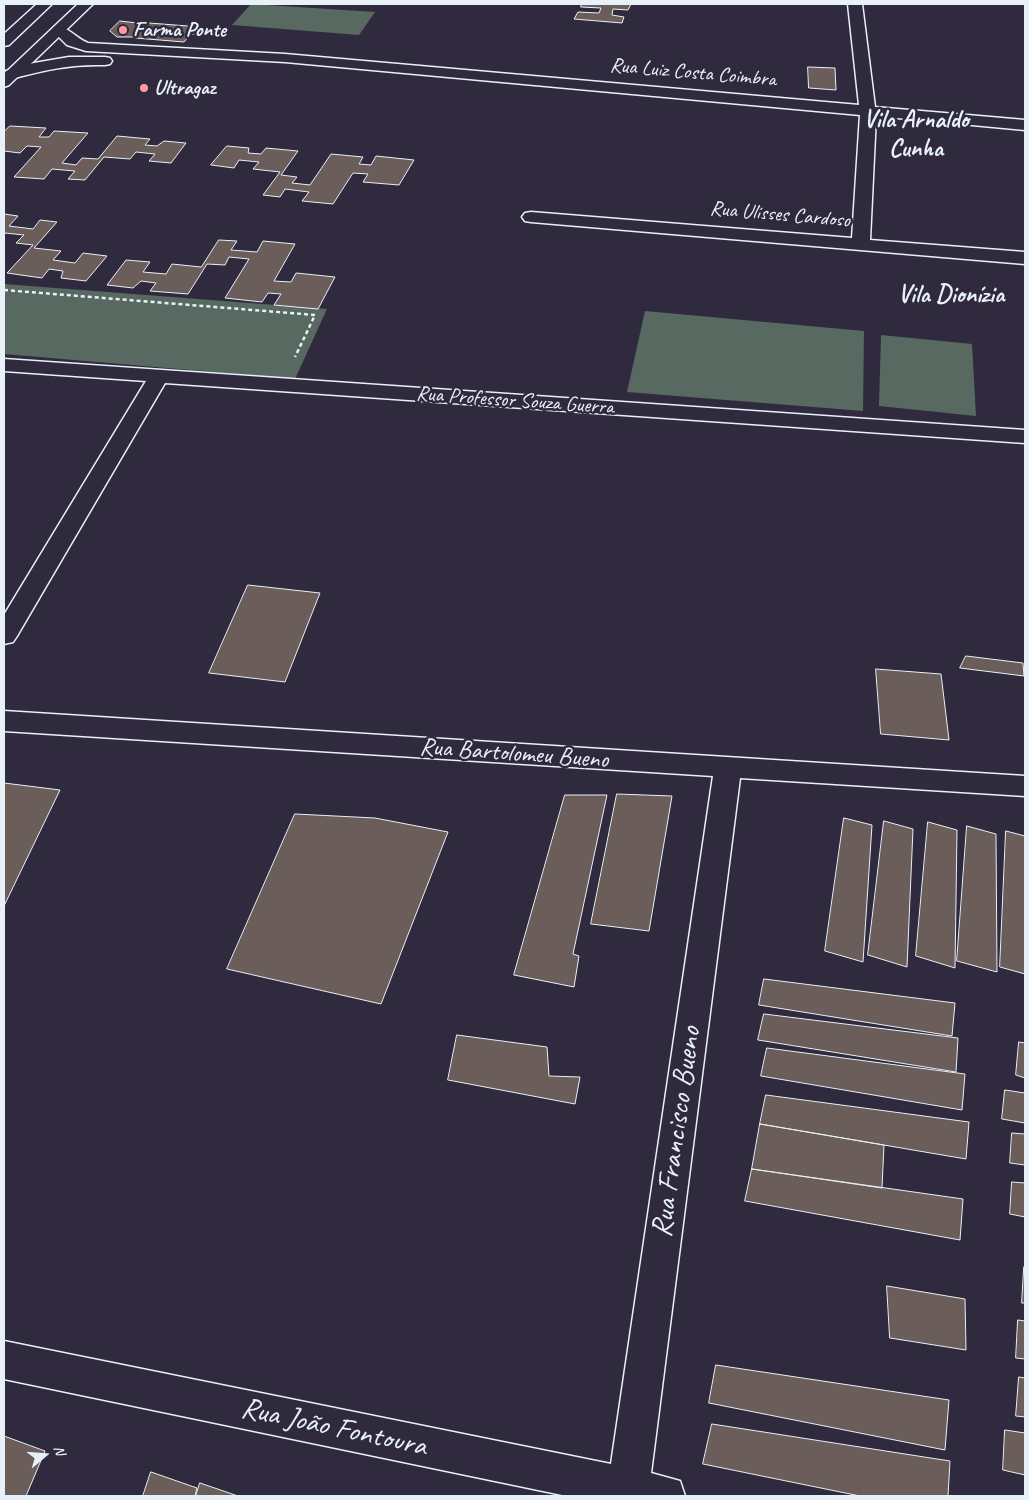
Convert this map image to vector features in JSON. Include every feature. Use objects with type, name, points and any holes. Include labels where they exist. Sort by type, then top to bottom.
[{"type":"street","points":[[4,42],[45,4]]},
{"type":"street","points":[[6,77],[86,4]]},
{"type":"street","points":[[855,4],[868,111],[861,244]]},
{"type":"street","name":"Rua Luiz Costa Coimbra","points":[[59,30],[72,42],[86,47],[288,64]]},
{"type":"street","name":"Rua Luiz Costa Coimbra","points":[[6,77],[40,65],[78,60],[356,65],[1025,124]]},
{"type":"street","name":"Rua Ulisses Cardoso","points":[[531,217],[1025,258]]},
{"type":"street","name":"Rua Professor Souza Guerra","points":[[4,365],[1025,437]]},
{"type":"street","points":[[4,636],[158,376]]},
{"type":"street","name":"Rua Bartolomeu Bueno","points":[[4,721],[1025,786]]},
{"type":"street","name":"Rua Francisco Bueno","points":[[640,1494],[728,767]]},
{"type":"street","name":"Rua João Fontoura","points":[[4,1360],[640,1494]]},
{"type":"path","points":[[4,290],[315,314]]},
{"type":"green space","points":[[251,4],[375,12],[359,35],[232,25]]},
{"type":"green space","points":[[4,284],[327,309],[295,379],[4,354]]},
{"type":"green space","points":[[645,311],[864,331],[863,411],[627,392]]},
{"type":"green space","points":[[881,335],[972,344],[976,416],[879,406]]},
{"type":"building","points":[[582,4],[631,4],[628,10],[613,9],[612,15],[624,17],[622,23],[574,19],[578,12],[599,13],[601,8],[581,7]]},
{"type":"building","points":[[120,21],[146,24],[134,37],[117,37],[110,31]]},
{"type":"building","points":[[149,23],[201,27],[197,34],[191,34],[184,42],[135,38]]},
{"type":"building","points":[[808,67],[835,68],[836,90],[809,88]]},
{"type":"building","points":[[10,126],[46,128],[39,137],[49,137],[54,131],[88,133],[62,163],[76,165],[82,158],[98,159],[117,136],[150,139],[145,145],[157,146],[164,141],[186,143],[171,163],[149,161],[155,154],[136,152],[130,159],[104,157],[85,180],[68,179],[75,171],[52,169],[44,179],[14,177],[41,147],[27,146],[20,153],[4,151],[4,132]]},
{"type":"building","points":[[227,146],[249,148],[248,153],[261,154],[266,148],[298,151],[281,175],[297,177],[292,183],[310,185],[331,154],[363,157],[359,164],[371,165],[376,156],[414,160],[399,185],[363,182],[368,174],[353,173],[333,204],[302,201],[309,192],[285,189],[280,197],[263,195],[280,172],[253,169],[259,162],[239,160],[234,168],[211,165]]},
{"type":"building","points":[[4,214],[18,216],[9,226],[33,229],[40,220],[57,222],[34,248],[61,251],[53,260],[75,263],[83,253],[107,256],[86,281],[61,278],[63,271],[49,269],[42,278],[7,273],[33,245],[16,243],[24,235],[5,233],[4,235]]},
{"type":"building","points":[[219,240],[237,241],[231,250],[257,252],[263,241],[295,244],[274,281],[291,282],[296,273],[335,277],[318,309],[274,305],[281,294],[268,293],[262,302],[225,298],[249,259],[229,257],[225,265],[207,264],[188,294],[150,291],[156,283],[141,281],[133,288],[107,285],[126,260],[150,262],[143,272],[166,274],[172,264],[201,267]]},
{"type":"building","points":[[248,585],[320,593],[285,682],[209,673]]},
{"type":"building","points":[[966,656],[1023,663],[1024,676],[960,668]]},
{"type":"building","points":[[876,669],[941,674],[949,740],[881,734]]},
{"type":"building","points":[[4,783],[60,790],[4,906]]},
{"type":"building","points":[[617,794],[672,796],[649,931],[591,924]]},
{"type":"building","points":[[565,795],[607,795],[573,954],[579,956],[574,987],[514,975]]},
{"type":"building","points":[[295,814],[375,818],[448,832],[381,1004],[227,969]]},
{"type":"building","points":[[844,818],[872,825],[863,962],[825,951]]},
{"type":"building","points":[[884,821],[913,829],[907,967],[868,955]]},
{"type":"building","points":[[928,822],[957,830],[955,968],[916,956]]},
{"type":"building","points":[[967,826],[996,834],[997,972],[957,961]]},
{"type":"building","points":[[1006,831],[1025,836],[1025,974],[1000,967]]},
{"type":"building","points":[[764,979],[955,1003],[952,1036],[759,1005]]},
{"type":"building","points":[[764,1014],[958,1038],[956,1072],[758,1040]]},
{"type":"building","points":[[457,1035],[547,1047],[549,1076],[580,1077],[575,1104],[448,1080]]},
{"type":"building","points":[[1019,1042],[1025,1043],[1025,1078],[1016,1075]]},
{"type":"building","points":[[767,1048],[965,1074],[962,1110],[761,1076]]},
{"type":"building","points":[[1005,1090],[1025,1093],[1025,1123],[1002,1119]]},
{"type":"building","points":[[766,1095],[969,1122],[966,1159],[760,1124]]},
{"type":"building","points":[[760,1124],[884,1145],[882,1188],[752,1169]]},
{"type":"building","points":[[1012,1133],[1025,1134],[1025,1165],[1010,1163]]},
{"type":"building","points":[[752,1169],[963,1199],[960,1240],[745,1201]]},
{"type":"building","points":[[1012,1182],[1025,1183],[1025,1217],[1010,1214]]},
{"type":"building","points":[[1024,1267],[1025,1303],[1022,1303]]},
{"type":"building","points":[[887,1286],[965,1299],[966,1350],[890,1338]]},
{"type":"building","points":[[1018,1320],[1025,1321],[1025,1359],[1016,1358]]},
{"type":"building","points":[[716,1365],[949,1400],[945,1450],[709,1403]]},
{"type":"building","points":[[1019,1377],[1025,1378],[1025,1417],[1016,1416]]},
{"type":"building","points":[[712,1424],[950,1461],[948,1496],[860,1496],[703,1464]]},
{"type":"building","points":[[1005,1430],[1025,1433],[1025,1475],[1003,1470]]},
{"type":"building","points":[[4,1436],[45,1451],[26,1496],[4,1496]]},
{"type":"building","points":[[151,1472],[197,1488],[195,1496],[143,1496]]},
{"type":"building","points":[[200,1483],[238,1496],[196,1496]]},
{"type":"place","name":"Farma Ponte","points":[[123,30]]},
{"type":"place","name":"Ultragaz","points":[[144,88]]},
{"type":"district","name":"Vila Arnaldo Cunha","points":[[916,134]]},
{"type":"district","name":"Vila Dionízia","points":[[951,295]]}]
